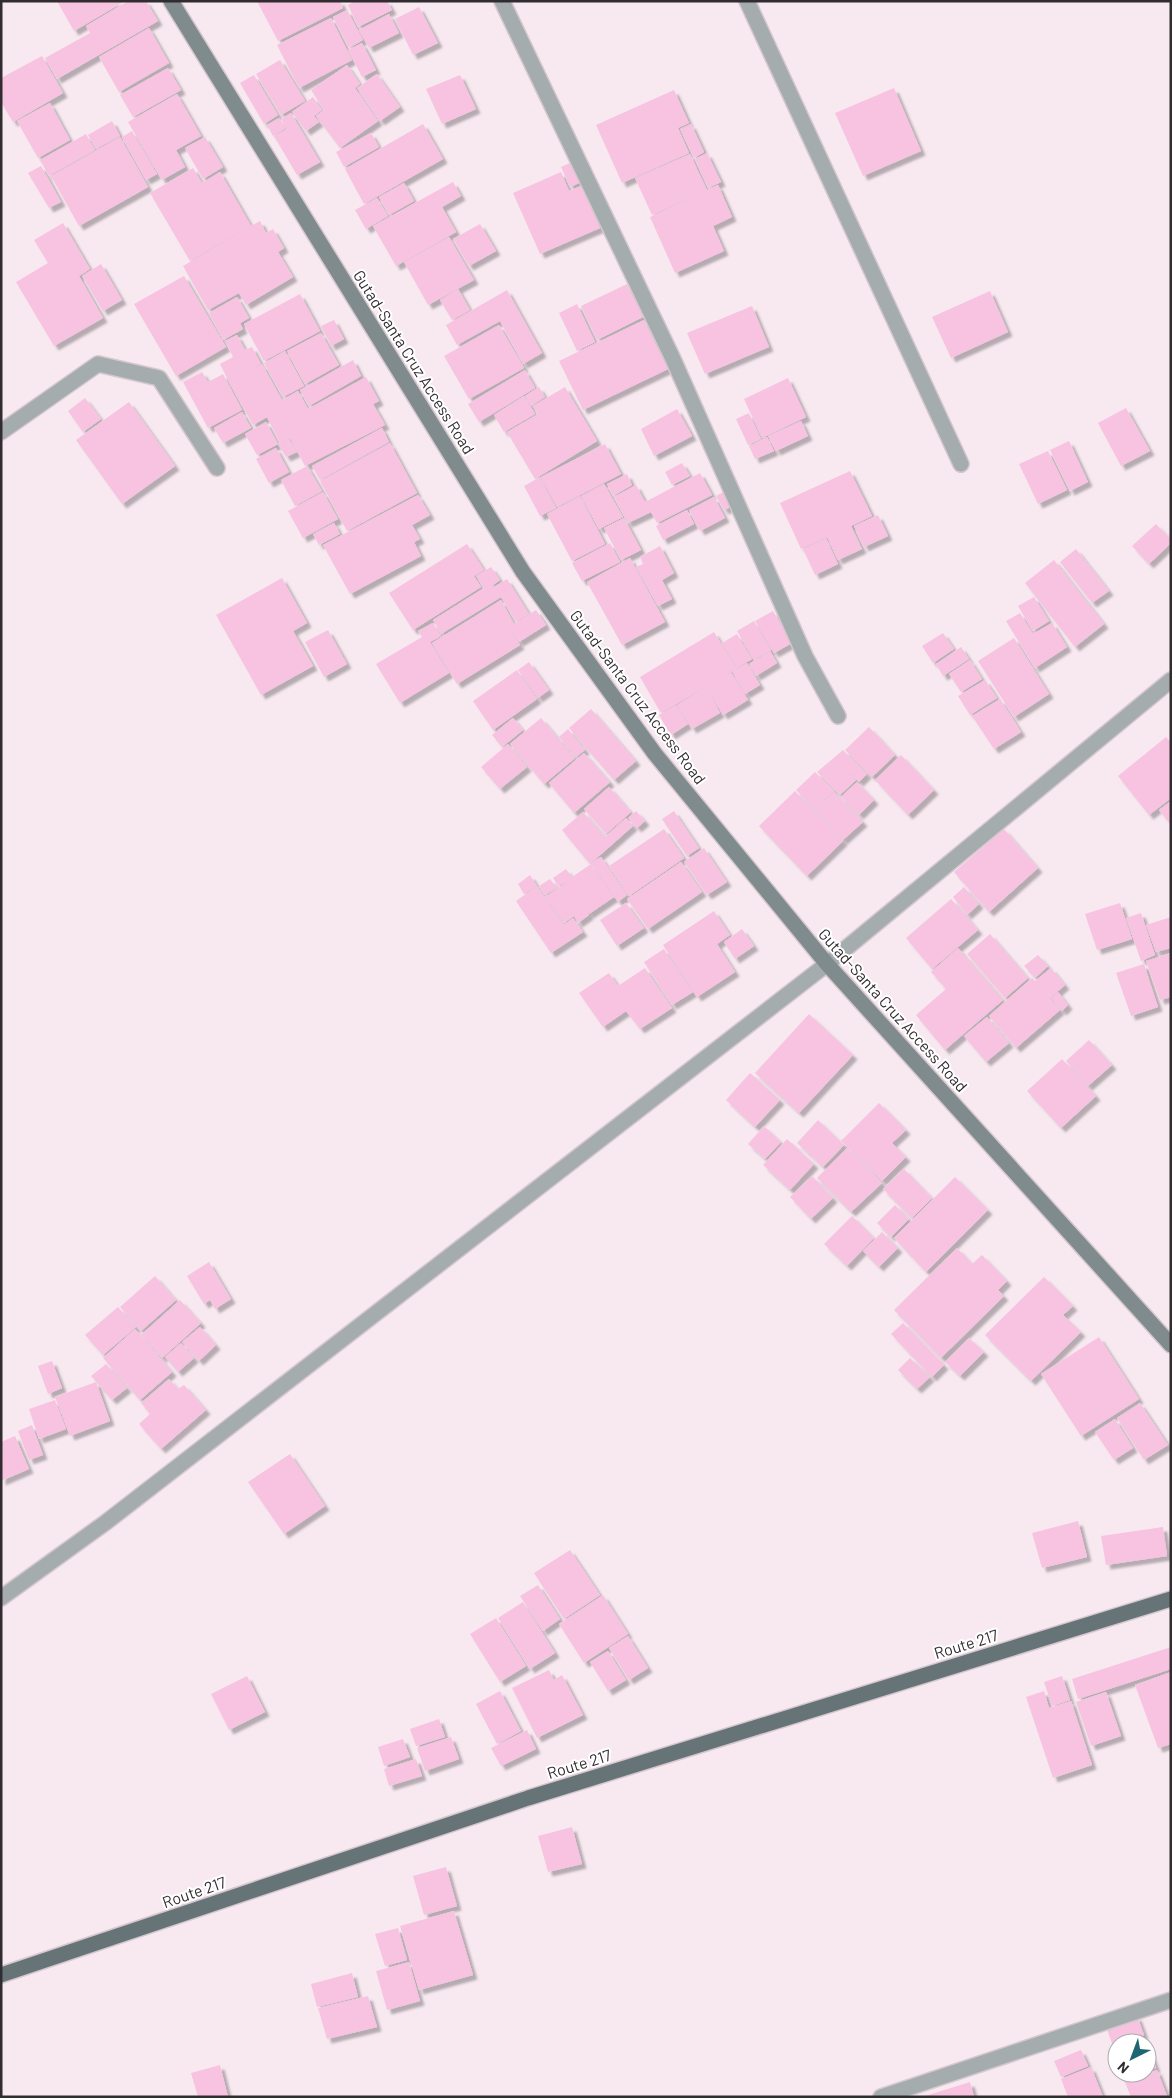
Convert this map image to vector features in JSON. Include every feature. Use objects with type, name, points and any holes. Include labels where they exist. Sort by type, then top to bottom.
[{"type":"main road","name":"Gutad-Santa Cruz Access Road","points":[[170,1],[523,572],[654,754],[827,964],[1171,1345]]},
{"type":"main road","name":"Route 217","points":[[1,1975],[528,1798],[1171,1599]]},
{"type":"street","points":[[502,1],[673,359],[806,656],[838,716]]},
{"type":"street","points":[[747,1],[962,464]]},
{"type":"street","points":[[1,432],[98,364],[159,378],[217,468]]},
{"type":"street","points":[[1,1598],[112,1517],[827,964],[1171,680]]},
{"type":"street","points":[[881,2097],[1171,2000]]},
{"type":"building","points":[[57,1],[125,1],[74,31]]},
{"type":"building","points":[[128,1],[146,1],[158,21],[57,79],[45,58],[90,33],[86,26]]},
{"type":"building","points":[[257,1],[340,1],[343,8],[278,41]]},
{"type":"building","points":[[355,1],[387,1],[392,10],[358,27],[348,5]]},
{"type":"building","points":[[419,7],[438,43],[413,55],[395,19]]},
{"type":"building","points":[[347,10],[363,40],[349,48],[333,17]]},
{"type":"building","points":[[389,14],[399,33],[369,48],[359,30]]},
{"type":"building","points":[[331,18],[352,60],[299,88],[277,45]]},
{"type":"building","points":[[149,28],[169,63],[119,92],[99,57]]},
{"type":"building","points":[[362,43],[376,70],[362,77],[348,50]]},
{"type":"building","points":[[42,56],[63,93],[13,122],[1,102],[1,78]]},
{"type":"building","points":[[280,60],[305,101],[281,115],[256,74]]},
{"type":"building","points":[[347,65],[360,84],[355,88],[378,121],[340,148],[316,116],[324,110],[311,90]]},
{"type":"building","points":[[168,68],[181,90],[133,117],[120,95]]},
{"type":"building","points":[[377,74],[400,107],[380,121],[357,88]]},
{"type":"building","points":[[254,75],[278,115],[264,124],[240,83]]},
{"type":"building","points":[[460,75],[476,109],[442,124],[426,89]]},
{"type":"building","points":[[894,88],[921,151],[863,176],[835,113]]},
{"type":"building","points":[[674,90],[689,123],[678,128],[689,153],[622,183],[596,125]]},
{"type":"building","points":[[177,94],[201,136],[176,150],[185,167],[162,180],[128,122]]},
{"type":"building","points":[[313,97],[322,110],[314,116],[319,122],[306,131],[292,112]]},
{"type":"building","points":[[50,103],[70,140],[38,158],[17,121]]},
{"type":"building","points":[[291,113],[320,162],[297,175],[274,136],[287,129],[281,119]]},
{"type":"building","points":[[279,118],[286,128],[273,136],[267,125]]},
{"type":"building","points":[[112,121],[120,136],[96,149],[88,135]]},
{"type":"building","points":[[423,124],[443,159],[364,204],[345,169]]},
{"type":"building","points":[[691,124],[704,152],[694,158],[680,129]]},
{"type":"building","points":[[132,131],[157,174],[146,180],[122,137]]},
{"type":"building","points":[[371,133],[379,147],[344,167],[336,152]]},
{"type":"building","points":[[86,134],[95,150],[49,176],[40,160]]},
{"type":"building","points":[[120,137],[148,187],[79,226],[51,176]]},
{"type":"building","points":[[205,137],[223,167],[203,179],[185,148]]},
{"type":"building","points":[[707,153],[721,182],[708,188],[695,159]]},
{"type":"building","points":[[690,154],[707,190],[718,185],[732,217],[713,226],[724,251],[675,273],[650,217],[697,195],[652,215],[635,178]]},
{"type":"building","points":[[572,162],[581,182],[570,187],[561,167]]},
{"type":"building","points":[[41,166],[61,202],[49,208],[28,173]]},
{"type":"building","points":[[193,168],[202,183],[220,172],[251,226],[260,221],[266,233],[273,229],[284,248],[278,252],[293,277],[246,305],[239,293],[208,310],[183,266],[249,227],[190,261],[150,193]]},
{"type":"building","points":[[561,172],[569,191],[581,186],[600,228],[540,254],[513,193]]},
{"type":"building","points":[[453,182],[461,196],[442,207],[456,232],[396,266],[373,226]]},
{"type":"building","points":[[404,183],[414,201],[389,215],[379,197]]},
{"type":"building","points":[[377,198],[388,216],[366,229],[355,210]]},
{"type":"building","points":[[63,223],[90,269],[79,276],[103,318],[54,346],[16,282],[48,263],[34,240]]},
{"type":"building","points":[[480,224],[496,251],[469,266],[453,239]]},
{"type":"building","points":[[449,237],[474,280],[428,305],[404,262]]},
{"type":"building","points":[[101,264],[122,300],[103,311],[82,276]]},
{"type":"building","points":[[184,276],[226,347],[176,376],[134,304]]},
{"type":"building","points":[[627,284],[643,317],[597,340],[581,306]]},
{"type":"building","points":[[458,289],[470,310],[452,320],[440,300]]},
{"type":"building","points":[[507,290],[542,353],[523,364],[500,321],[457,345],[446,325]]},
{"type":"building","points":[[990,291],[1008,332],[951,358],[932,317]]},
{"type":"building","points":[[300,294],[320,331],[264,361],[244,324]]},
{"type":"building","points":[[237,297],[249,318],[240,323],[243,329],[223,340],[209,313]]},
{"type":"building","points":[[577,304],[595,342],[577,351],[559,313]]},
{"type":"building","points":[[752,306],[769,347],[705,374],[687,333]]},
{"type":"building","points":[[334,320],[344,339],[331,346],[321,326]]},
{"type":"building","points":[[644,320],[668,369],[583,410],[559,361]]},
{"type":"building","points":[[499,325],[524,368],[469,399],[444,356]]},
{"type":"building","points":[[321,333],[339,365],[305,384],[287,351]]},
{"type":"building","points":[[237,335],[245,350],[252,347],[261,364],[235,379],[262,364],[282,400],[298,391],[308,409],[366,377],[379,401],[373,404],[385,425],[305,466],[290,438],[280,443],[267,417],[253,425],[229,382],[220,364],[233,357],[225,341]]},
{"type":"building","points":[[285,351],[304,386],[283,397],[264,363]]},
{"type":"building","points":[[353,360],[361,376],[309,406],[300,390]]},
{"type":"building","points":[[525,370],[535,388],[479,422],[468,404]]},
{"type":"building","points":[[202,372],[208,382],[223,374],[242,410],[208,428],[183,382]]},
{"type":"building","points":[[788,378],[806,417],[762,438],[744,399]]},
{"type":"building","points":[[539,387],[545,397],[531,406],[525,396]]},
{"type":"building","points":[[565,387],[597,441],[535,479],[507,432],[538,414],[533,406]]},
{"type":"building","points":[[524,396],[535,414],[504,432],[494,415]]},
{"type":"building","points":[[85,398],[101,419],[83,432],[68,411]]},
{"type":"building","points":[[129,402],[175,466],[122,504],[76,440]]},
{"type":"building","points":[[1126,408],[1150,451],[1121,466],[1098,423]]},
{"type":"building","points":[[677,409],[692,436],[654,456],[641,429]]},
{"type":"building","points":[[242,412],[251,428],[223,443],[214,428]]},
{"type":"building","points":[[749,413],[761,439],[748,445],[736,419]]},
{"type":"building","points":[[801,421],[808,436],[776,451],[768,436]]},
{"type":"building","points":[[266,422],[278,444],[257,455],[245,434]]},
{"type":"building","points":[[382,428],[389,442],[320,480],[312,466]]},
{"type":"building","points":[[767,437],[774,451],[755,459],[749,446]]},
{"type":"building","points":[[289,439],[297,452],[286,457],[278,444]]},
{"type":"building","points":[[1069,441],[1088,482],[1070,491],[1050,450]]},
{"type":"building","points":[[390,443],[417,493],[347,531],[320,481]]},
{"type":"building","points":[[605,444],[621,474],[557,507],[541,477]]},
{"type":"building","points":[[276,448],[289,472],[269,483],[256,459]]},
{"type":"building","points":[[1048,451],[1067,490],[1038,504],[1019,464]]},
{"type":"building","points":[[682,463],[690,476],[672,485],[665,472]]},
{"type":"building","points":[[307,466],[322,491],[295,506],[281,480]]},
{"type":"building","points":[[850,471],[872,516],[851,526],[862,549],[838,560],[827,537],[801,549],[780,503]]},
{"type":"building","points":[[700,473],[712,495],[657,523],[651,512],[628,523],[614,497],[636,485],[645,502]]},
{"type":"building","points":[[627,474],[632,485],[613,496],[607,484]]},
{"type":"building","points":[[540,477],[556,508],[540,516],[524,486]]},
{"type":"building","points":[[604,484],[623,517],[599,529],[581,496]]},
{"type":"building","points":[[729,489],[737,504],[724,510],[716,496]]},
{"type":"building","points":[[323,492],[338,519],[303,538],[288,511]]},
{"type":"building","points":[[418,495],[430,515],[412,525],[420,539],[414,542],[421,556],[350,594],[323,545]]},
{"type":"building","points":[[580,496],[605,544],[572,561],[547,514]]},
{"type":"building","points":[[714,497],[725,518],[700,531],[689,510]]},
{"type":"building","points":[[687,510],[694,524],[663,540],[656,526]]},
{"type":"building","points":[[878,515],[888,536],[864,547],[854,526]]},
{"type":"building","points":[[624,518],[641,550],[621,560],[604,528]]},
{"type":"building","points":[[334,523],[340,534],[319,545],[313,534]]},
{"type":"building","points":[[1156,524],[1171,540],[1171,543],[1149,564],[1132,546]]},
{"type":"building","points":[[826,538],[838,564],[815,575],[803,549]]},
{"type":"building","points":[[610,543],[620,562],[582,581],[572,563]]},
{"type":"building","points":[[467,544],[484,570],[474,576],[481,587],[413,630],[389,593]]},
{"type":"building","points":[[660,546],[674,573],[662,580],[672,599],[658,606],[636,567],[643,564],[640,557]]},
{"type":"building","points":[[1076,549],[1109,591],[1092,603],[1060,562]]},
{"type":"building","points":[[630,558],[665,622],[622,645],[587,582]]},
{"type":"building","points":[[1054,560],[1104,624],[1075,647],[1025,583]]},
{"type":"building","points":[[491,567],[500,580],[493,585],[494,587],[507,579],[529,614],[516,622],[501,597],[441,634],[433,620],[484,588],[476,576]]},
{"type":"building","points":[[282,578],[307,623],[293,631],[313,666],[261,695],[216,615]]},
{"type":"building","points":[[1034,597],[1049,621],[1033,631],[1018,606]]},
{"type":"building","points":[[501,600],[514,624],[536,610],[546,625],[519,642],[508,627],[520,645],[457,684],[432,643]]},
{"type":"building","points":[[773,611],[792,643],[774,653],[755,621]]},
{"type":"building","points":[[1020,613],[1033,634],[1052,623],[1067,647],[1035,668],[1006,621]]},
{"type":"building","points":[[754,621],[771,650],[754,660],[737,631]]},
{"type":"building","points":[[433,623],[441,636],[430,642],[449,673],[400,703],[376,664],[422,637],[418,631]]},
{"type":"building","points":[[328,630],[347,664],[324,677],[305,642]]},
{"type":"building","points":[[714,632],[737,669],[747,663],[760,685],[745,694],[732,671],[716,680],[731,672],[748,700],[723,715],[709,691],[720,713],[692,729],[677,705],[707,686],[661,713],[640,677]]},
{"type":"building","points":[[943,633],[954,649],[933,663],[922,646]]},
{"type":"building","points":[[737,634],[752,659],[737,668],[722,643]]},
{"type":"building","points":[[1014,638],[1049,694],[1014,717],[978,661]]},
{"type":"building","points":[[961,647],[969,659],[943,676],[936,664]]},
{"type":"building","points":[[770,651],[777,663],[756,676],[749,664]]},
{"type":"building","points":[[970,660],[982,679],[961,692],[949,674]]},
{"type":"building","points":[[529,662],[549,690],[538,698],[518,670]]},
{"type":"building","points":[[517,670],[537,699],[493,730],[473,701]]},
{"type":"building","points":[[985,680],[997,698],[970,715],[958,696]]},
{"type":"building","points":[[1000,699],[1021,732],[994,749],[972,716]]},
{"type":"building","points":[[676,705],[688,724],[671,735],[659,715]]},
{"type":"building","points":[[591,709],[636,761],[614,780],[569,728]]},
{"type":"building","points":[[513,718],[523,730],[502,747],[492,735]]},
{"type":"building","points":[[541,718],[575,758],[544,784],[510,744]]},
{"type":"building","points":[[869,727],[895,755],[872,777],[845,750]]},
{"type":"building","points":[[568,729],[585,750],[576,757],[559,737]]},
{"type":"building","points":[[1166,737],[1171,742],[1171,798],[1149,815],[1118,776]]},
{"type":"building","points":[[508,744],[527,767],[500,789],[481,767]]},
{"type":"building","points":[[843,750],[867,774],[859,782],[843,766],[856,780],[840,795],[817,772]]},
{"type":"building","points":[[584,753],[610,782],[574,813],[549,783]]},
{"type":"building","points":[[901,755],[934,790],[908,815],[875,780]]},
{"type":"building","points":[[815,772],[834,791],[817,807],[834,792],[863,822],[843,840],[796,790]]},
{"type":"building","points":[[857,782],[874,800],[859,815],[841,797]]},
{"type":"building","points":[[609,787],[631,812],[606,834],[584,809]]},
{"type":"building","points":[[795,791],[843,841],[807,876],[759,826]]},
{"type":"building","points":[[1171,801],[1171,825],[1159,810]]},
{"type":"building","points":[[636,811],[645,821],[637,828],[628,818]]},
{"type":"building","points":[[674,811],[699,848],[687,856],[662,819]]},
{"type":"building","points":[[583,812],[605,837],[626,818],[633,826],[590,864],[562,830]]},
{"type":"building","points":[[664,829],[684,858],[629,896],[609,866]]},
{"type":"building","points":[[1004,829],[1038,868],[989,912],[954,872]]},
{"type":"building","points":[[704,848],[727,882],[707,895],[684,862]]},
{"type":"building","points":[[601,857],[627,895],[618,902],[591,863]]},
{"type":"building","points":[[681,862],[702,892],[648,929],[627,899]]},
{"type":"building","points":[[591,864],[614,897],[589,914],[583,904],[589,915],[578,923],[574,916],[564,923],[545,897],[567,882],[558,886],[553,878],[566,869],[572,877]]},
{"type":"building","points":[[530,875],[537,886],[524,894],[518,884]]},
{"type":"building","points":[[550,879],[557,888],[545,895],[539,886]]},
{"type":"building","points":[[537,886],[564,925],[573,918],[583,932],[551,953],[516,901]]},
{"type":"building","points":[[964,887],[979,904],[967,915],[953,897]]},
{"type":"building","points":[[951,899],[978,930],[932,969],[906,938]]},
{"type":"building","points":[[626,903],[644,928],[617,946],[600,920]]},
{"type":"building","points":[[1120,903],[1132,939],[1097,950],[1085,914]]},
{"type":"building","points":[[714,911],[730,935],[717,944],[735,972],[697,997],[663,945]]},
{"type":"building","points":[[1141,913],[1155,955],[1141,961],[1126,918]]},
{"type":"building","points":[[1171,917],[1171,948],[1156,952],[1146,925]]},
{"type":"building","points":[[742,929],[754,946],[735,959],[724,942]]},
{"type":"building","points":[[990,934],[1028,978],[1005,998],[967,954]]},
{"type":"building","points":[[958,948],[1003,1000],[945,1050],[916,1015],[946,989],[931,972]]},
{"type":"building","points":[[664,949],[693,992],[672,1005],[644,962]]},
{"type":"building","points":[[1171,953],[1171,997],[1160,1000],[1146,961]]},
{"type":"building","points":[[1038,955],[1048,966],[1035,978],[1024,966]]},
{"type":"building","points":[[1144,964],[1158,1007],[1131,1016],[1116,973]]},
{"type":"building","points":[[645,968],[672,1008],[640,1029],[626,1011],[603,1027],[579,993],[609,973],[618,986]]},
{"type":"building","points":[[1051,968],[1065,985],[1050,998],[1060,1010],[1016,1048],[989,1016],[1032,978],[1035,981]]},
{"type":"building","points":[[1058,992],[1068,1005],[1062,1011],[1051,998]]},
{"type":"building","points":[[809,1014],[853,1055],[799,1113],[755,1073]]},
{"type":"building","points":[[987,1017],[1009,1043],[986,1062],[964,1036]]},
{"type":"building","points":[[1089,1040],[1112,1065],[1088,1086],[1066,1061]]},
{"type":"building","points":[[1062,1059],[1096,1096],[1061,1128],[1027,1091]]},
{"type":"building","points":[[750,1073],[780,1100],[755,1127],[726,1100]]},
{"type":"building","points":[[879,1103],[906,1130],[892,1143],[906,1157],[882,1181],[841,1141]]},
{"type":"building","points":[[818,1120],[844,1145],[823,1167],[797,1143]]},
{"type":"building","points":[[764,1126],[781,1142],[765,1159],[748,1144]]},
{"type":"building","points":[[787,1139],[814,1164],[790,1190],[763,1165]]},
{"type":"building","points":[[847,1148],[882,1183],[851,1212],[817,1178]]},
{"type":"building","points":[[904,1169],[932,1198],[912,1218],[883,1189]]},
{"type":"building","points":[[812,1176],[833,1198],[811,1219],[790,1197]]},
{"type":"building","points":[[955,1177],[988,1210],[926,1272],[894,1238]]},
{"type":"building","points":[[895,1205],[909,1219],[891,1237],[877,1223]]},
{"type":"building","points":[[852,1216],[874,1238],[847,1266],[824,1244]]},
{"type":"building","points":[[882,1232],[898,1248],[879,1267],[863,1251]]},
{"type":"building","points":[[957,1248],[972,1264],[982,1255],[1007,1281],[998,1290],[1004,1296],[941,1358],[894,1310]]},
{"type":"building","points":[[209,1262],[231,1299],[215,1309],[210,1300],[204,1304],[187,1276]]},
{"type":"building","points":[[155,1276],[176,1300],[141,1331],[120,1307]]},
{"type":"building","points":[[1044,1277],[1073,1306],[1063,1315],[1081,1332],[1031,1381],[985,1335]]},
{"type":"building","points":[[180,1300],[201,1323],[162,1358],[141,1335]]},
{"type":"building","points":[[118,1307],[136,1327],[103,1355],[85,1335]]},
{"type":"building","points":[[903,1323],[944,1365],[932,1377],[891,1334]]},
{"type":"building","points":[[200,1327],[216,1345],[199,1361],[182,1342]]},
{"type":"building","points":[[135,1329],[172,1372],[140,1400],[103,1358]]},
{"type":"building","points":[[1099,1337],[1139,1399],[1081,1436],[1041,1374]]},
{"type":"building","points":[[969,1338],[984,1352],[960,1376],[945,1362]]},
{"type":"building","points":[[181,1343],[194,1358],[178,1372],[165,1357]]},
{"type":"building","points":[[910,1358],[930,1377],[917,1389],[898,1370]]},
{"type":"building","points":[[52,1361],[62,1388],[48,1394],[38,1366]]},
{"type":"building","points":[[106,1364],[127,1388],[112,1400],[91,1376]]},
{"type":"building","points":[[169,1379],[178,1389],[184,1385],[206,1410],[161,1449],[139,1424],[150,1414],[141,1403]]},
{"type":"building","points":[[96,1382],[110,1421],[70,1436],[55,1397]]},
{"type":"building","points":[[55,1400],[66,1429],[39,1439],[29,1409]]},
{"type":"building","points":[[1140,1403],[1168,1445],[1144,1460],[1117,1418]]},
{"type":"building","points":[[1115,1419],[1133,1448],[1114,1460],[1095,1432]]},
{"type":"building","points":[[32,1425],[43,1455],[29,1460],[18,1431]]},
{"type":"building","points":[[15,1436],[29,1469],[1,1481],[1,1442]]},
{"type":"building","points":[[290,1454],[325,1506],[284,1534],[248,1482]]},
{"type":"building","points":[[1078,1521],[1087,1557],[1042,1568],[1032,1533]]},
{"type":"building","points":[[1163,1527],[1167,1556],[1106,1565],[1101,1536]]},
{"type":"building","points":[[570,1550],[600,1595],[564,1619],[534,1573]]},
{"type":"building","points":[[538,1585],[560,1619],[543,1631],[520,1596]]},
{"type":"building","points":[[603,1595],[628,1634],[584,1663],[559,1624]]},
{"type":"building","points":[[523,1602],[555,1653],[530,1669],[498,1618]]},
{"type":"building","points":[[496,1618],[526,1666],[500,1682],[470,1634]]},
{"type":"building","points":[[628,1636],[648,1668],[629,1680],[609,1648]]},
{"type":"building","points":[[1171,1647],[1171,1669],[1078,1699],[1072,1679]]},
{"type":"building","points":[[608,1651],[626,1680],[608,1691],[590,1662]]},
{"type":"building","points":[[549,1670],[554,1680],[562,1675],[583,1715],[537,1738],[512,1688]]},
{"type":"building","points":[[1171,1672],[1171,1744],[1158,1748],[1135,1685]]},
{"type":"building","points":[[247,1676],[265,1712],[229,1730],[211,1694]]},
{"type":"building","points":[[1062,1676],[1070,1700],[1052,1706],[1044,1682]]},
{"type":"building","points":[[500,1691],[521,1731],[497,1744],[476,1704]]},
{"type":"building","points":[[1044,1691],[1049,1708],[1071,1701],[1092,1765],[1053,1778],[1026,1697]]},
{"type":"building","points":[[1106,1692],[1121,1736],[1091,1746],[1076,1702]]},
{"type":"building","points":[[439,1719],[445,1737],[416,1746],[410,1729]]},
{"type":"building","points":[[527,1730],[536,1749],[501,1766],[491,1748]]},
{"type":"building","points":[[451,1737],[459,1759],[425,1771],[417,1748]]},
{"type":"building","points":[[403,1739],[410,1757],[384,1766],[378,1747]]},
{"type":"building","points":[[416,1759],[422,1776],[389,1786],[384,1769]]},
{"type":"building","points":[[572,1827],[582,1864],[548,1872],[538,1836]]},
{"type":"building","points":[[446,1867],[457,1906],[424,1915],[413,1876]]},
{"type":"building","points":[[454,1911],[473,1975],[419,1990],[400,1926]]},
{"type":"building","points":[[398,1928],[407,1960],[385,1966],[375,1934]]},
{"type":"building","points":[[409,1962],[420,2001],[387,2010],[376,1971]]},
{"type":"building","points":[[352,1973],[358,1997],[317,2007],[311,1984]]},
{"type":"building","points":[[368,1996],[377,2027],[327,2039],[318,2008]]},
{"type":"building","points":[[1137,2016],[1143,2033],[1108,2033],[1106,2027]]},
{"type":"building","points":[[1081,2050],[1088,2066],[1061,2077],[1054,2061]]},
{"type":"building","points":[[220,2065],[228,2097],[198,2097],[191,2073]]},
{"type":"building","points":[[1091,2067],[1103,2097],[1068,2097],[1061,2079]]},
{"type":"building","points":[[1157,2070],[1167,2096],[1131,2097],[1125,2083],[1157,2083]]},
{"type":"building","points":[[970,2082],[974,2097],[925,2097],[925,2096]]}]
